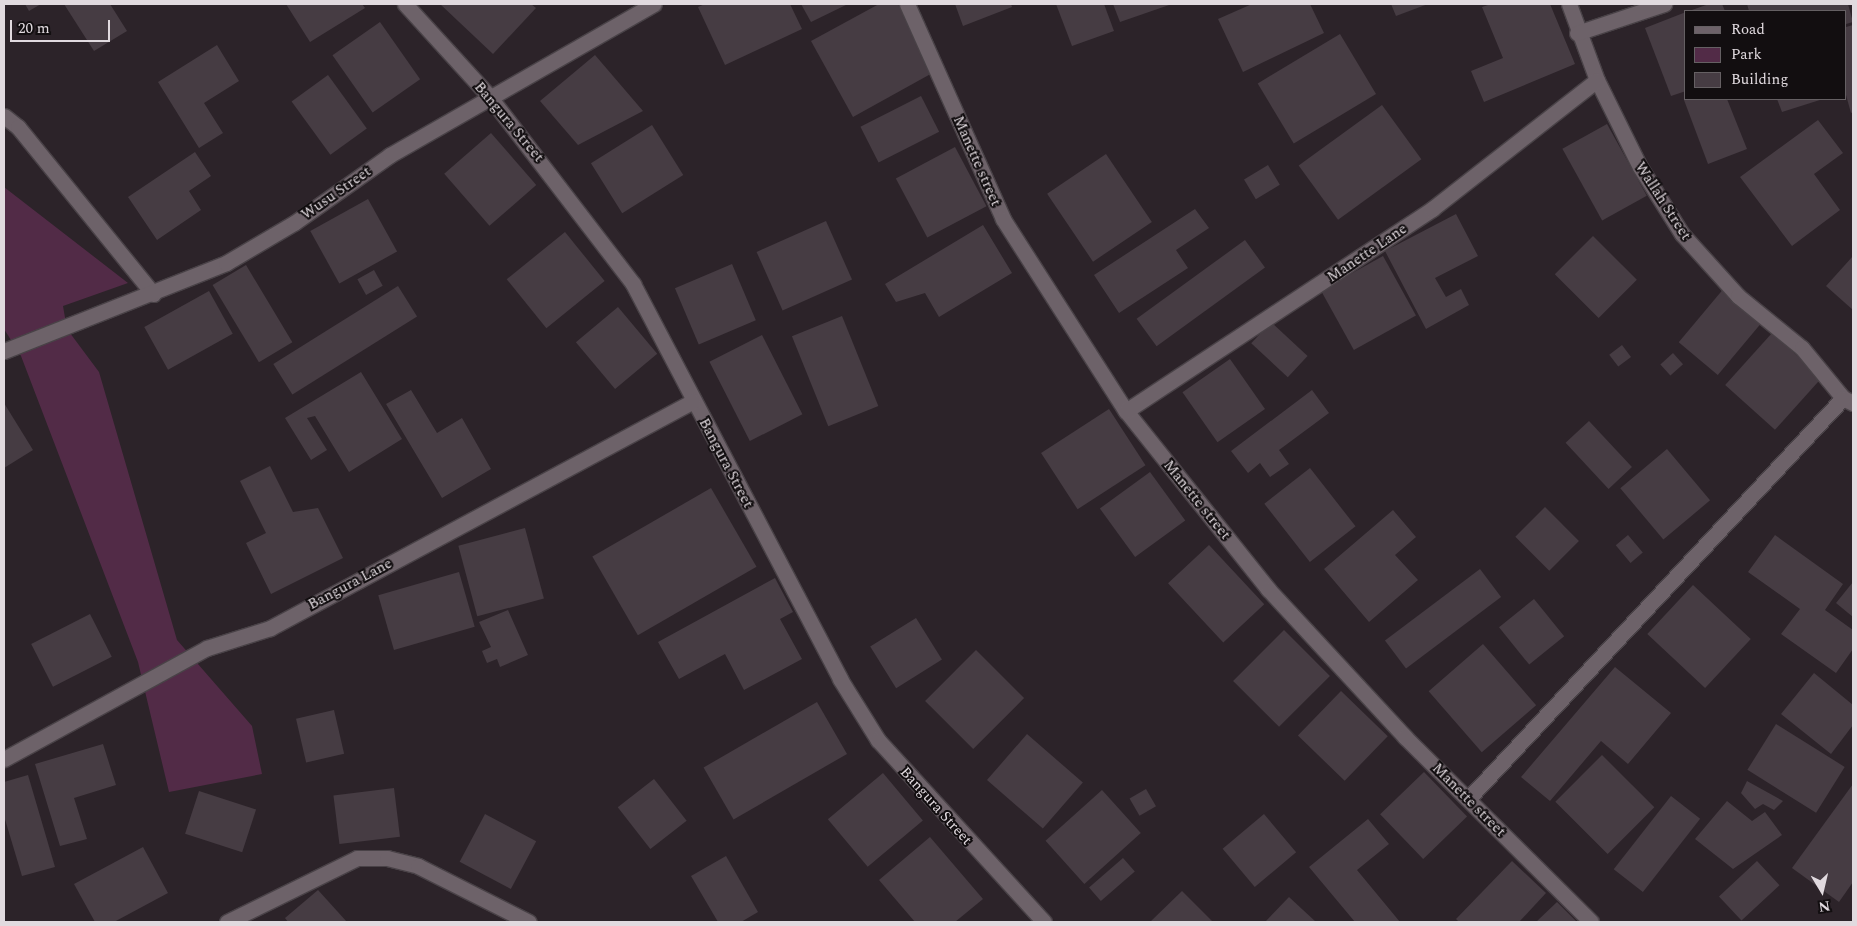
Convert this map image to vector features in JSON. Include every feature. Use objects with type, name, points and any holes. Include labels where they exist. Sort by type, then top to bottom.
[{"type":"street","name":"Bangura Street","points":[[405,4],[489,96],[633,284],[840,678],[878,740],[1044,922]]},
{"type":"street","name":"Wusu Street","points":[[4,351],[153,294],[243,253],[489,96],[654,4]]},
{"type":"street","name":"Manette street","points":[[907,4],[1003,219],[1126,411],[1268,590],[1468,799],[1591,922]]},
{"type":"street","name":"Wallah Street","points":[[1568,4],[1577,33],[1597,80],[1640,167],[1682,234],[1738,296],[1802,348],[1848,400]]},
{"type":"street","points":[[1577,33],[1664,4]]},
{"type":"street","name":"Manette Lane","points":[[1126,411],[1432,209],[1597,80]]},
{"type":"street","points":[[4,116],[18,127],[153,294]]},
{"type":"street","points":[[1468,799],[1848,400]]},
{"type":"street","name":"Bangura Lane","points":[[4,759],[207,648],[270,628],[693,401]]},
{"type":"street","points":[[227,922],[357,858],[387,858],[418,866],[529,922]]},
{"type":"green space","points":[[4,187],[128,283],[63,306],[67,329],[99,372],[177,640],[252,726],[262,774],[169,792],[138,662],[21,356],[4,329]]},
{"type":"building","points":[[25,4],[41,4],[29,11]]},
{"type":"building","points":[[64,4],[110,4],[127,31],[94,51]]},
{"type":"building","points":[[286,4],[362,4],[365,8],[310,42]]},
{"type":"building","points":[[440,4],[531,4],[536,8],[493,54]]},
{"type":"building","points":[[705,4],[790,4],[802,29],[725,65],[698,7]]},
{"type":"building","points":[[801,4],[848,4],[811,22]]},
{"type":"building","points":[[879,4],[898,4],[936,71],[853,117],[811,41]]},
{"type":"building","points":[[955,4],[1011,4],[1012,7],[963,26]]},
{"type":"building","points":[[1056,4],[1104,4],[1114,31],[1072,46]]},
{"type":"building","points":[[1113,4],[1172,4],[1120,22]]},
{"type":"building","points":[[1252,4],[1310,4],[1324,33],[1243,72],[1218,19]]},
{"type":"building","points":[[1391,4],[1428,4],[1396,16]]},
{"type":"building","points":[[1491,4],[1550,4],[1575,64],[1484,102],[1471,71],[1503,58],[1482,7]]},
{"type":"building","points":[[1709,4],[1722,4],[1725,10],[1692,10]]},
{"type":"building","points":[[1747,4],[1848,4],[1853,22],[1847,24],[1847,10],[1749,10]]},
{"type":"building","points":[[1684,13],[1684,92],[1671,96],[1645,28]]},
{"type":"building","points":[[380,22],[420,79],[373,113],[332,55]]},
{"type":"building","points":[[1853,25],[1853,112],[1851,113],[1847,99],[1847,27]]},
{"type":"building","points":[[1340,34],[1376,94],[1294,143],[1258,83]]},
{"type":"building","points":[[217,45],[239,81],[204,103],[223,133],[199,148],[158,82]]},
{"type":"building","points":[[595,55],[643,111],[578,145],[540,101]]},
{"type":"building","points":[[328,75],[367,128],[330,155],[292,101]]},
{"type":"building","points":[[921,96],[939,132],[879,163],[860,127]]},
{"type":"building","points":[[1684,100],[1727,100],[1747,149],[1708,164]]},
{"type":"building","points":[[1777,100],[1820,100],[1782,112]]},
{"type":"building","points":[[1382,105],[1421,159],[1338,220],[1299,166]]},
{"type":"building","points":[[1818,120],[1843,153],[1814,174],[1840,210],[1792,246],[1740,177]]},
{"type":"building","points":[[1607,124],[1647,196],[1602,220],[1562,149]]},
{"type":"building","points":[[652,125],[683,175],[622,213],[591,163]]},
{"type":"building","points":[[491,133],[536,185],[489,226],[444,174]]},
{"type":"building","points":[[955,147],[986,206],[927,238],[896,178]]},
{"type":"building","points":[[195,152],[211,176],[189,191],[201,210],[157,240],[128,197]]},
{"type":"building","points":[[1106,154],[1152,222],[1093,262],[1047,194]]},
{"type":"building","points":[[1268,165],[1280,185],[1256,199],[1244,179]]},
{"type":"building","points":[[368,199],[397,251],[339,283],[310,231]]},
{"type":"building","points":[[1195,209],[1209,228],[1176,250],[1188,268],[1119,313],[1094,275]]},
{"type":"building","points":[[1456,214],[1478,256],[1435,278],[1446,297],[1461,289],[1469,305],[1426,329],[1385,251]]},
{"type":"building","points":[[826,221],[852,279],[783,310],[757,252]]},
{"type":"building","points":[[983,225],[1012,273],[939,317],[925,293],[896,302],[885,284]]},
{"type":"building","points":[[565,232],[605,281],[546,328],[507,279]]},
{"type":"building","points":[[1593,236],[1637,280],[1599,318],[1555,274]]},
{"type":"building","points":[[1245,240],[1265,268],[1157,346],[1137,319]]},
{"type":"building","points":[[1383,256],[1416,315],[1354,350],[1321,290]]},
{"type":"building","points":[[1853,256],[1853,310],[1826,286]]},
{"type":"building","points":[[732,264],[756,320],[699,344],[675,288]]},
{"type":"building","points":[[246,265],[292,342],[259,362],[213,285]]},
{"type":"building","points":[[374,270],[383,286],[366,295],[357,279]]},
{"type":"building","points":[[398,286],[417,317],[292,394],[273,364]]},
{"type":"building","points":[[1725,287],[1764,320],[1718,375],[1679,342]]},
{"type":"building","points":[[209,291],[233,334],[168,370],[144,327]]},
{"type":"building","points":[[618,307],[657,354],[615,389],[576,342]]},
{"type":"building","points":[[842,316],[878,406],[828,426],[792,336]]},
{"type":"building","points":[[1271,322],[1308,356],[1288,377],[1251,343]]},
{"type":"building","points":[[1772,333],[1822,378],[1775,430],[1725,385]]},
{"type":"building","points":[[762,335],[802,414],[750,441],[709,362]]},
{"type":"building","points":[[1622,345],[1631,357],[1618,367],[1609,355]]},
{"type":"building","points":[[1673,353],[1683,364],[1670,376],[1660,364]]},
{"type":"building","points":[[1230,359],[1265,409],[1217,442],[1182,392]]},
{"type":"building","points":[[361,372],[402,439],[349,472],[315,416],[307,418],[327,450],[311,460],[285,418]]},
{"type":"building","points":[[411,390],[437,433],[462,418],[491,469],[442,498],[386,404]]},
{"type":"building","points":[[1312,390],[1329,413],[1279,450],[1289,464],[1270,477],[1260,463],[1248,473],[1231,451]]},
{"type":"building","points":[[4,403],[33,450],[4,468]]},
{"type":"building","points":[[1109,409],[1145,465],[1078,509],[1041,453]]},
{"type":"building","points":[[1589,421],[1632,467],[1609,489],[1566,443]]},
{"type":"building","points":[[1667,449],[1710,500],[1663,540],[1620,488]]},
{"type":"building","points":[[270,466],[293,512],[318,508],[343,558],[271,594],[246,543],[266,533],[240,481]]},
{"type":"building","points":[[1310,468],[1356,526],[1310,562],[1264,504]]},
{"type":"building","points":[[1150,472],[1185,521],[1135,557],[1100,508]]},
{"type":"building","points":[[711,488],[756,567],[638,635],[592,556]]},
{"type":"building","points":[[1545,507],[1579,541],[1549,571],[1515,537]]},
{"type":"building","points":[[1393,510],[1416,537],[1395,555],[1418,580],[1369,622],[1324,569]]},
{"type":"building","points":[[525,528],[544,599],[477,616],[458,546]]},
{"type":"building","points":[[1628,535],[1643,553],[1631,563],[1616,545]]},
{"type":"building","points":[[1775,535],[1843,584],[1825,610],[1853,630],[1853,649],[1836,673],[1781,634],[1800,609],[1748,572]]},
{"type":"building","points":[[1209,545],[1264,604],[1223,642],[1168,583]]},
{"type":"building","points":[[1480,569],[1501,597],[1406,669],[1385,641]]},
{"type":"building","points":[[459,572],[475,627],[394,650],[378,595]]},
{"type":"building","points":[[775,578],[793,612],[780,619],[802,659],[744,690],[725,654],[679,679],[658,642]]},
{"type":"building","points":[[1853,582],[1853,617],[1836,603]]},
{"type":"building","points":[[1693,585],[1751,639],[1705,688],[1647,634]]},
{"type":"building","points":[[1534,599],[1564,636],[1529,665],[1499,627]]},
{"type":"building","points":[[508,610],[528,655],[500,667],[497,659],[487,663],[482,651],[491,647],[479,622]]},
{"type":"building","points":[[90,614],[112,657],[53,687],[31,644]]},
{"type":"building","points":[[916,618],[942,660],[896,688],[870,647]]},
{"type":"building","points":[[1284,630],[1330,676],[1279,727],[1233,681]]},
{"type":"building","points":[[1483,644],[1536,705],[1482,752],[1429,691]]},
{"type":"building","points":[[976,650],[1024,698],[973,749],[925,701]]},
{"type":"building","points":[[1615,667],[1671,713],[1628,764],[1601,741],[1550,801],[1521,777]]},
{"type":"building","points":[[1814,673],[1853,705],[1853,725],[1831,754],[1781,714]]},
{"type":"building","points":[[1341,691],[1388,736],[1345,781],[1298,736]]},
{"type":"building","points":[[817,702],[847,754],[734,819],[704,768]]},
{"type":"building","points":[[334,710],[344,754],[306,763],[296,719]]},
{"type":"building","points":[[1776,724],[1845,767],[1816,813],[1747,770]]},
{"type":"building","points":[[1027,734],[1083,783],[1043,829],[987,780]]},
{"type":"building","points":[[103,744],[116,785],[74,798],[87,839],[60,846],[35,764]]},
{"type":"building","points":[[1602,755],[1654,807],[1608,854],[1555,802]]},
{"type":"building","points":[[1424,772],[1467,817],[1423,859],[1380,814]]},
{"type":"building","points":[[883,773],[923,820],[868,867],[828,819]]},
{"type":"building","points":[[28,775],[55,867],[22,876],[4,816],[4,782]]},
{"type":"building","points":[[654,779],[687,821],[650,849],[618,807]]},
{"type":"building","points":[[1747,781],[1783,801],[1774,810],[1763,804],[1755,809],[1741,793]]},
{"type":"building","points":[[1853,784],[1853,882],[1839,902],[1792,868]]},
{"type":"building","points":[[394,788],[400,837],[339,844],[333,795]]},
{"type":"building","points":[[1146,789],[1156,806],[1140,816],[1130,798]]},
{"type":"building","points":[[1102,790],[1141,833],[1084,884],[1046,841]]},
{"type":"building","points":[[199,791],[256,810],[242,852],[185,834]]},
{"type":"building","points":[[1671,796],[1700,819],[1643,892],[1614,869]]},
{"type":"building","points":[[1727,801],[1752,821],[1765,812],[1782,835],[1733,869],[1695,839]]},
{"type":"building","points":[[485,814],[536,841],[511,889],[460,862]]},
{"type":"building","points":[[1264,814],[1296,852],[1255,887],[1223,849]]},
{"type":"building","points":[[1368,819],[1389,844],[1357,870],[1400,922],[1355,922],[1309,867]]},
{"type":"building","points":[[930,837],[983,899],[955,922],[915,922],[879,880]]},
{"type":"building","points":[[143,847],[168,893],[114,922],[95,922],[74,884]]},
{"type":"building","points":[[726,856],[758,912],[741,922],[718,922],[691,876]]},
{"type":"building","points":[[1123,858],[1135,872],[1101,901],[1089,888]]},
{"type":"building","points":[[1512,861],[1546,893],[1519,922],[1459,922],[1456,919]]},
{"type":"building","points":[[1757,861],[1780,885],[1741,921],[1719,896]]},
{"type":"building","points":[[318,890],[347,922],[288,922],[285,918]]},
{"type":"building","points":[[1182,891],[1213,922],[1150,922]]},
{"type":"building","points":[[1289,897],[1316,922],[1265,922]]},
{"type":"building","points":[[1557,902],[1577,922],[1536,922]]}]
